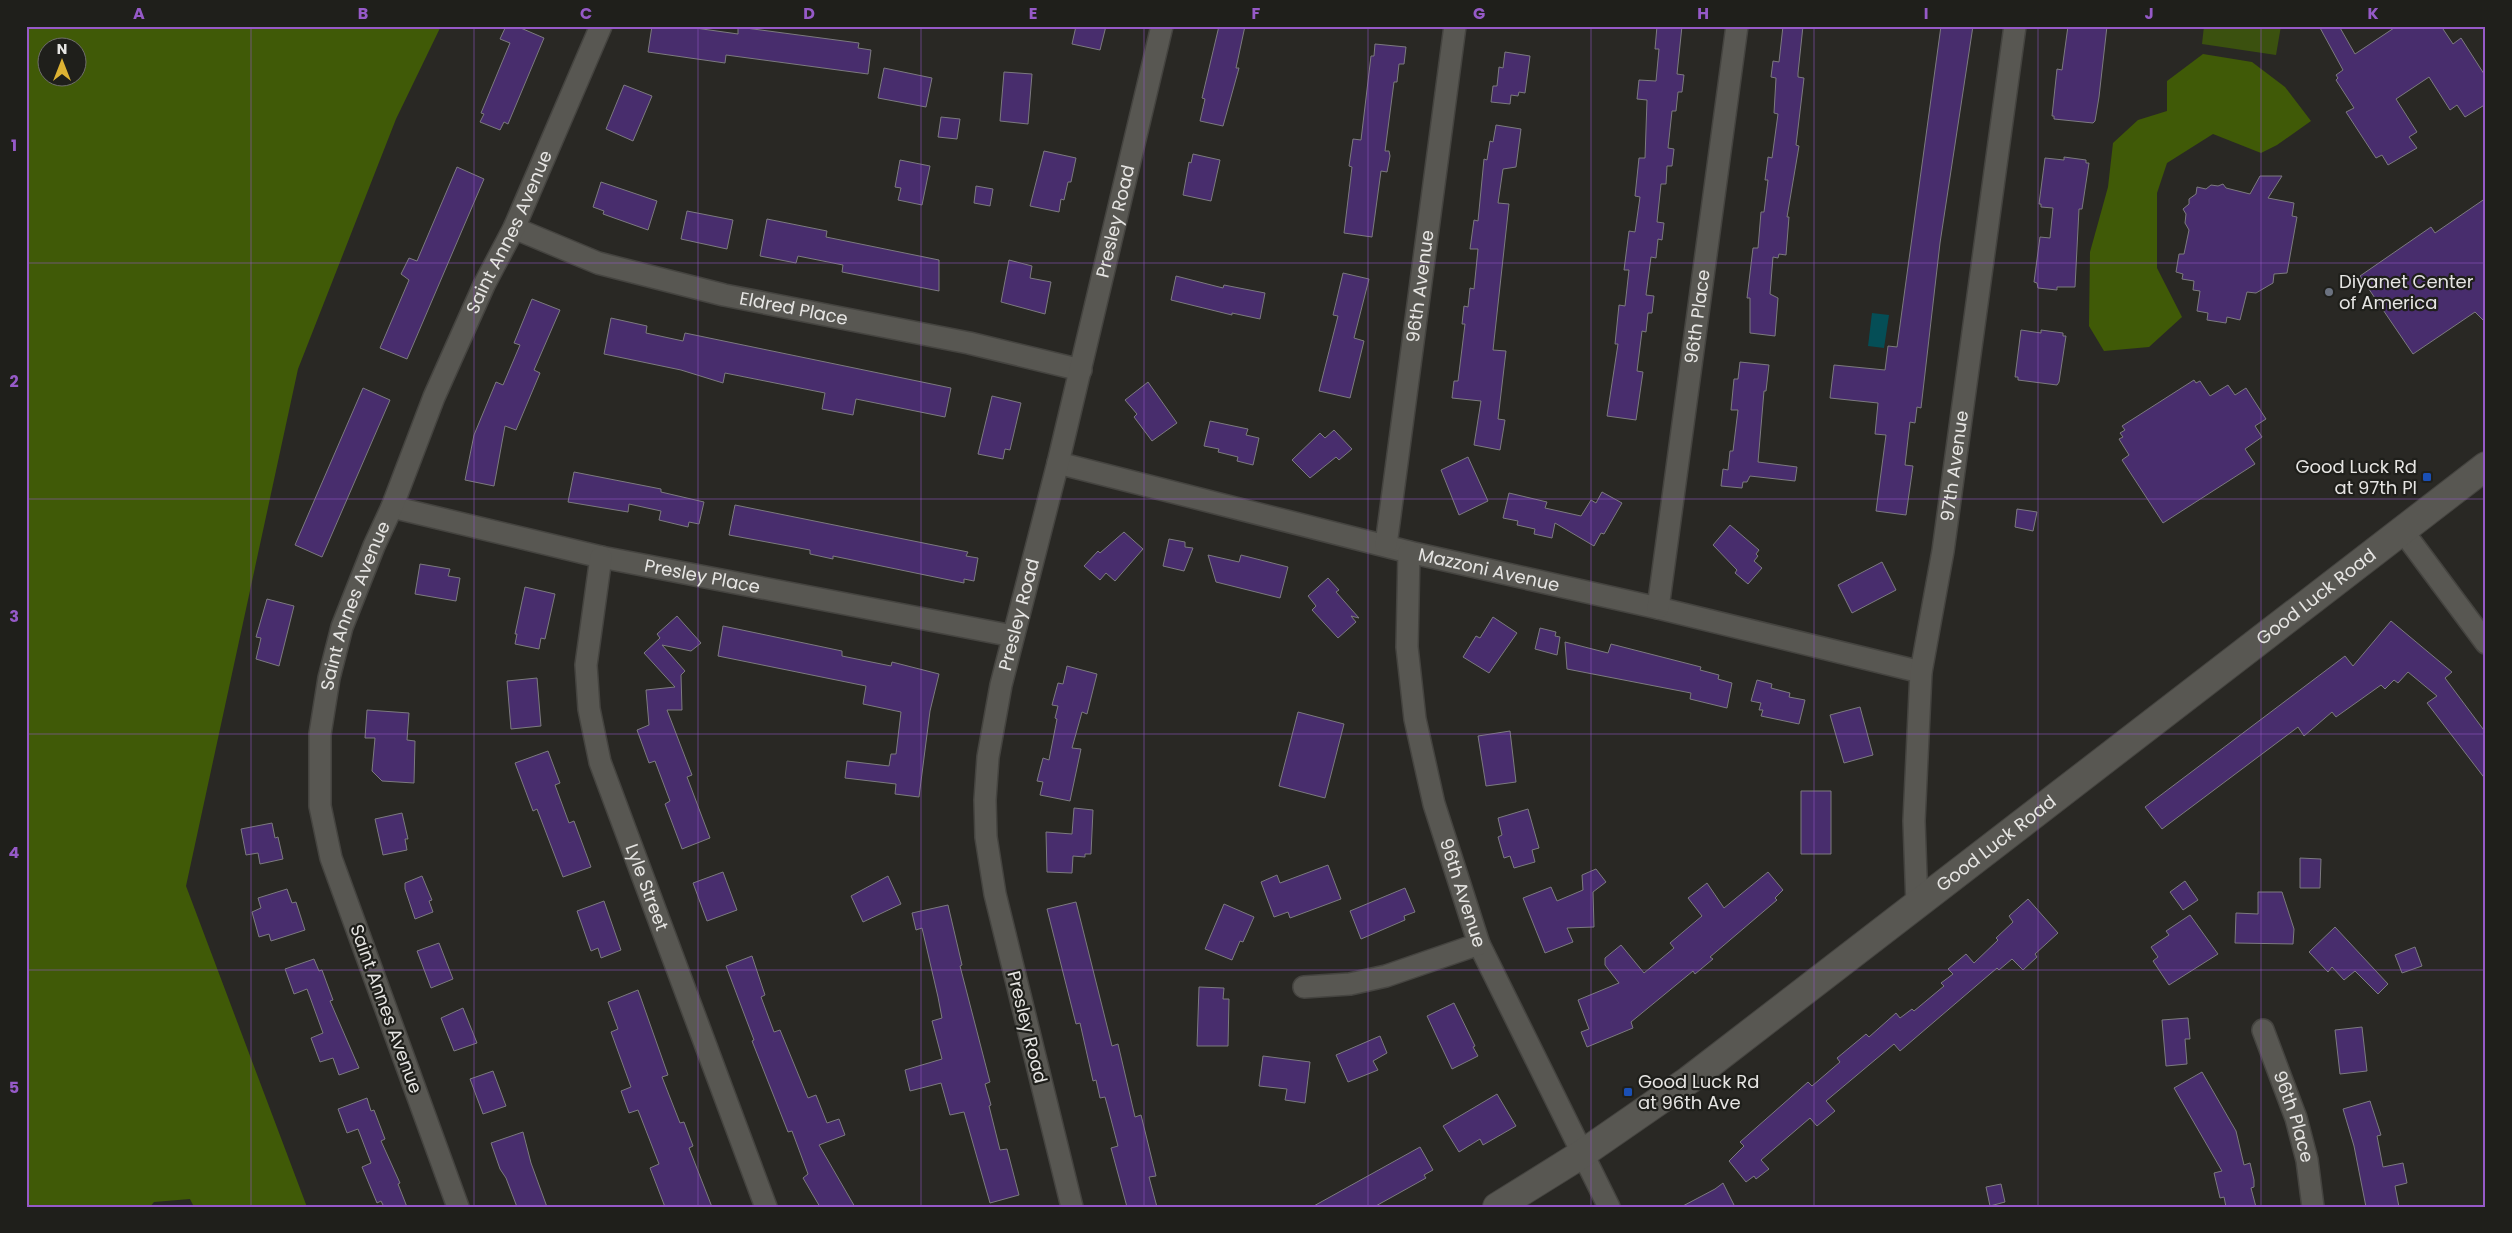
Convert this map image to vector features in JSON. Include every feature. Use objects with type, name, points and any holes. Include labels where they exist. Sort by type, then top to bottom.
[{"type":"main road","name":"Good Luck Road","points":[[1497,1207],[1582,1154],[1689,1080],[2486,466]]},
{"type":"street","name":"Saint Annes Avenue","points":[[458,1207],[331,858],[320,806],[320,734],[329,678],[342,627],[374,546],[392,507],[434,397],[484,285],[514,228],[601,26]]},
{"type":"street","name":"Presley Road","points":[[1072,1207],[1004,934],[986,837],[985,800],[988,757],[1013,636],[1081,370],[1162,26]]},
{"type":"street","name":"96th Avenue","points":[[1386,545],[1455,26]]},
{"type":"street","name":"96th Place","points":[[1658,608],[1737,26]]},
{"type":"street","name":"97th Avenue","points":[[1917,905],[1914,821],[1921,672],[1943,551],[2015,26]]},
{"type":"street","name":"Eldred Place","points":[[514,228],[598,263],[724,295],[969,343],[1081,370]]},
{"type":"street","name":"Mazzoni Avenue","points":[[1058,463],[1409,552],[1658,608],[1921,672]]},
{"type":"street","name":"Presley Place","points":[[392,507],[601,556],[1013,636]]},
{"type":"street","points":[[2402,530],[2486,643]]},
{"type":"street","name":"96th Avenue","points":[[1409,552],[1407,647],[1415,719],[1434,804],[1479,944],[1610,1207]]},
{"type":"street","name":"Lyle Street","points":[[601,556],[586,665],[589,709],[598,754],[766,1207]]},
{"type":"street","points":[[1304,987],[1350,984],[1386,976],[1479,944]]},
{"type":"street","name":"96th Place","points":[[2263,1030],[2296,1118],[2305,1151],[2313,1207]]},
{"type":"green space","points":[[26,26],[441,26],[396,119],[298,369],[186,886],[307,1207],[194,1207],[190,1199],[154,1202],[150,1207],[26,1207]]},
{"type":"green space","points":[[2204,26],[2281,26],[2276,55],[2202,44]]},
{"type":"green space","points":[[2203,54],[2252,62],[2285,87],[2311,121],[2277,145],[2261,153],[2213,134],[2167,163],[2157,193],[2157,268],[2182,317],[2149,347],[2104,351],[2089,326],[2090,252],[2108,187],[2113,143],[2138,120],[2167,111],[2167,81]]},
{"type":"water","points":[[1872,313],[1889,315],[1884,348],[1868,346]]},
{"type":"building","points":[[506,26],[516,26],[544,38],[508,124],[504,122],[500,130],[480,122],[484,114],[481,113],[510,43],[500,39]]},
{"type":"building","points":[[652,26],[681,26],[738,34],[738,27],[859,43],[858,48],[871,50],[868,74],[726,55],[725,63],[648,52]]},
{"type":"building","points":[[1076,26],[1106,26],[1100,50],[1072,44]]},
{"type":"building","points":[[1219,26],[1245,26],[1236,68],[1239,68],[1223,126],[1200,121],[1205,99],[1202,98]]},
{"type":"building","points":[[1657,26],[1682,26],[1677,74],[1684,75],[1682,92],[1678,92],[1676,111],[1672,111],[1668,148],[1674,149],[1672,166],[1667,166],[1666,184],[1661,184],[1657,222],[1664,223],[1662,240],[1658,239],[1656,258],[1651,257],[1646,295],[1654,296],[1652,313],[1648,313],[1646,332],[1642,331],[1637,371],[1643,372],[1636,420],[1607,416],[1618,344],[1615,344],[1619,305],[1625,306],[1629,270],[1624,270],[1629,231],[1635,232],[1640,197],[1635,196],[1639,158],[1645,158],[1647,100],[1637,99],[1639,80],[1656,81],[1659,49],[1655,49]]},
{"type":"building","points":[[1783,26],[1803,26],[1798,77],[1804,78],[1796,145],[1799,146],[1787,217],[1789,217],[1786,255],[1779,254],[1778,258],[1773,257],[1770,294],[1778,298],[1775,336],[1750,333],[1750,298],[1747,298],[1753,248],[1758,248],[1761,212],[1764,212],[1768,180],[1765,180],[1768,157],[1772,158],[1778,114],[1774,113],[1776,78],[1771,77],[1773,61],[1779,62]]},
{"type":"building","points":[[1941,26],[1973,26],[1940,243],[1921,408],[1917,407],[1915,423],[1910,422],[1905,465],[1913,466],[1906,515],[1876,511],[1886,435],[1875,434],[1878,403],[1830,398],[1834,365],[1885,370],[1888,346],[1897,347]]},
{"type":"building","points":[[2068,26],[2107,26],[2099,97],[2093,123],[2054,119],[2054,116],[2052,116],[2057,69],[2062,70]]},
{"type":"building","points":[[2319,26],[2339,26],[2355,54],[2397,26],[2441,26],[2453,44],[2461,38],[2486,77],[2486,104],[2465,117],[2457,105],[2450,110],[2429,77],[2396,99],[2417,132],[2409,137],[2417,148],[2388,165],[2382,155],[2376,158],[2346,112],[2354,108],[2336,80],[2338,78],[2336,75],[2343,70]]},
{"type":"building","points":[[1375,44],[1406,47],[1404,64],[1399,64],[1397,82],[1394,82],[1385,151],[1389,151],[1390,156],[1387,172],[1381,171],[1372,237],[1344,233],[1352,167],[1349,166],[1353,139],[1361,140],[1371,56],[1374,56]]},
{"type":"building","points":[[1505,52],[1530,56],[1525,93],[1519,92],[1518,96],[1511,95],[1510,104],[1491,102],[1493,86],[1497,86],[1499,67],[1503,68]]},
{"type":"building","points":[[884,68],[932,78],[926,107],[878,98]]},
{"type":"building","points":[[1004,72],[1032,74],[1028,124],[1000,121]]},
{"type":"building","points":[[624,85],[652,96],[633,141],[606,129]]},
{"type":"building","points":[[941,117],[960,119],[957,139],[938,137]]},
{"type":"building","points":[[1496,125],[1521,129],[1516,167],[1503,169],[1498,203],[1509,204],[1493,350],[1506,351],[1498,419],[1505,420],[1500,450],[1474,445],[1481,401],[1452,398],[1454,381],[1458,381],[1465,324],[1462,324],[1464,306],[1468,307],[1470,288],[1474,289],[1478,249],[1470,249],[1474,220],[1478,221],[1484,159],[1487,160],[1490,141],[1493,142]]},
{"type":"building","points":[[1044,151],[1076,158],[1071,182],[1068,182],[1064,200],[1061,199],[1059,212],[1030,206]]},
{"type":"building","points":[[1193,154],[1220,160],[1211,201],[1183,195],[1189,162],[1191,163]]},
{"type":"building","points":[[2064,157],[2086,160],[2086,163],[2089,163],[2082,209],[2079,209],[2075,287],[2057,287],[2057,290],[2038,288],[2037,283],[2034,282],[2040,237],[2050,238],[2053,208],[2041,207],[2041,204],[2039,204],[2045,158],[2064,160]]},
{"type":"building","points":[[900,160],[930,166],[922,205],[898,200],[901,188],[895,187]]},
{"type":"building","points":[[457,167],[484,179],[407,359],[380,348],[409,280],[401,274],[409,258],[417,261]]},
{"type":"building","points":[[2260,176],[2282,176],[2268,198],[2294,203],[2292,216],[2297,217],[2287,273],[2274,274],[2273,283],[2256,293],[2247,292],[2240,320],[2227,317],[2226,323],[2207,320],[2208,313],[2197,311],[2200,291],[2193,290],[2194,281],[2182,279],[2183,274],[2176,272],[2179,254],[2184,254],[2189,230],[2185,223],[2186,214],[2183,209],[2189,204],[2189,199],[2196,194],[2197,187],[2206,189],[2211,185],[2218,186],[2223,184],[2226,188],[2250,194]]},
{"type":"building","points":[[601,182],[657,201],[648,230],[603,214],[604,211],[593,207]]},
{"type":"building","points":[[976,186],[993,189],[990,206],[974,203]]},
{"type":"building","points":[[2486,198],[2486,323],[2475,312],[2413,354],[2360,276],[2431,227],[2435,233]]},
{"type":"building","points":[[687,211],[733,220],[727,249],[681,239]]},
{"type":"building","points":[[767,219],[827,231],[826,237],[939,260],[939,291],[842,272],[843,265],[798,256],[796,263],[760,256]]},
{"type":"building","points":[[1009,260],[1032,266],[1030,278],[1051,282],[1045,314],[1001,302]]},
{"type":"building","points":[[1343,273],[1369,279],[1354,338],[1364,341],[1350,398],[1319,391],[1338,316],[1333,315]]},
{"type":"building","points":[[1176,276],[1223,288],[1224,285],[1265,293],[1260,319],[1232,313],[1232,315],[1171,300]]},
{"type":"building","points":[[532,299],[560,310],[534,370],[540,373],[516,430],[505,426],[494,486],[465,480],[474,435],[496,382],[503,385],[520,345],[514,343]]},
{"type":"building","points":[[611,318],[647,326],[646,333],[683,341],[685,333],[951,388],[945,417],[856,399],[853,415],[822,409],[825,393],[725,373],[723,383],[681,370],[604,354]]},
{"type":"building","points":[[2021,330],[2041,333],[2041,330],[2063,333],[2063,336],[2066,336],[2057,385],[2018,380],[2018,377],[2015,377]]},
{"type":"building","points":[[1740,362],[1769,365],[1766,391],[1764,391],[1758,462],[1797,467],[1795,481],[1750,476],[1747,482],[1743,482],[1742,488],[1721,486],[1723,469],[1728,470],[1730,451],[1733,451],[1738,410],[1731,410],[1734,379],[1738,379]]},
{"type":"building","points":[[2194,380],[2196,383],[2200,381],[2210,396],[2228,385],[2235,395],[2246,388],[2266,419],[2255,426],[2262,437],[2245,449],[2255,464],[2163,523],[2122,460],[2129,455],[2119,439],[2123,437],[2120,433],[2125,430],[2122,426]]},
{"type":"building","points":[[1148,382],[1177,423],[1152,441],[1134,417],[1137,414],[1125,400]]},
{"type":"building","points":[[363,388],[390,400],[322,557],[295,545]]},
{"type":"building","points":[[992,396],[1021,403],[1010,450],[1005,449],[1003,459],[978,454]]},
{"type":"building","points":[[1210,421],[1248,429],[1246,435],[1259,438],[1253,465],[1237,461],[1238,457],[1218,452],[1219,449],[1204,446]]},
{"type":"building","points":[[1334,430],[1352,449],[1339,460],[1336,457],[1310,478],[1292,460],[1320,433],[1325,438]]},
{"type":"building","points":[[1468,457],[1488,501],[1459,515],[1441,470]]},
{"type":"building","points":[[574,472],[661,489],[661,492],[704,502],[699,524],[689,522],[688,527],[659,520],[661,511],[629,504],[628,512],[568,502]]},
{"type":"building","points":[[1602,492],[1622,503],[1604,534],[1601,533],[1594,546],[1555,523],[1552,538],[1534,534],[1535,529],[1517,525],[1518,521],[1503,518],[1509,493],[1547,502],[1545,508],[1581,516],[1591,500],[1596,503]]},
{"type":"building","points":[[735,505],[968,552],[966,556],[978,558],[974,581],[964,579],[964,583],[833,556],[833,559],[810,554],[810,550],[729,535]]},
{"type":"building","points":[[2017,509],[2037,512],[2033,531],[2015,527]]},
{"type":"building","points":[[1730,525],[1759,550],[1756,554],[1758,556],[1754,561],[1762,568],[1748,584],[1735,573],[1737,570],[1713,545]]},
{"type":"building","points":[[1124,532],[1143,549],[1115,581],[1106,573],[1100,580],[1084,566],[1098,551],[1100,553]]},
{"type":"building","points":[[1169,539],[1185,542],[1185,547],[1193,548],[1184,571],[1163,566]]},
{"type":"building","points":[[1208,555],[1239,562],[1241,555],[1288,567],[1280,598],[1216,582]]},
{"type":"building","points":[[1882,562],[1896,590],[1852,613],[1838,585]]},
{"type":"building","points":[[420,564],[450,569],[448,576],[460,578],[456,601],[415,594]]},
{"type":"building","points":[[1328,578],[1339,590],[1336,592],[1359,618],[1351,616],[1356,622],[1338,638],[1312,610],[1316,606],[1308,596]]},
{"type":"building","points":[[525,587],[555,594],[545,639],[541,638],[539,649],[515,644],[517,634],[515,634]]},
{"type":"building","points":[[267,599],[294,606],[279,666],[256,659],[261,638],[256,637]]},
{"type":"building","points":[[677,616],[701,643],[691,651],[662,645],[685,671],[681,675],[682,710],[667,710],[692,775],[687,777],[710,838],[682,849],[665,804],[670,801],[655,761],[649,763],[637,730],[649,725],[646,690],[675,687],[644,653],[660,638],[657,634]]},
{"type":"building","points":[[1493,617],[1517,633],[1489,673],[1463,657],[1476,636],[1480,638]]},
{"type":"building","points":[[2391,621],[2452,672],[2445,678],[2486,733],[2486,780],[2427,703],[2437,696],[2408,672],[2398,683],[2394,680],[2385,689],[2381,685],[2336,717],[2332,712],[2304,736],[2298,727],[2162,829],[2145,807],[2345,656],[2353,666]]},
{"type":"building","points":[[723,626],[842,651],[842,656],[891,666],[892,662],[939,674],[930,711],[919,797],[895,794],[896,784],[845,778],[847,761],[889,766],[891,754],[896,754],[901,712],[863,704],[866,686],[718,656]]},
{"type":"building","points":[[1540,628],[1556,632],[1555,636],[1560,637],[1557,655],[1535,649]]},
{"type":"building","points":[[1565,642],[1608,653],[1611,644],[1701,667],[1700,670],[1719,675],[1718,679],[1732,683],[1727,708],[1690,699],[1691,693],[1567,669]]},
{"type":"building","points":[[1067,666],[1097,674],[1087,714],[1082,712],[1072,748],[1081,749],[1070,801],[1040,795],[1043,782],[1037,781],[1043,758],[1049,760],[1058,706],[1052,705],[1058,683],[1063,684]]},
{"type":"building","points":[[537,678],[541,726],[511,729],[507,681]]},
{"type":"building","points":[[1757,680],[1772,684],[1771,688],[1790,693],[1789,697],[1805,700],[1799,724],[1761,716],[1763,710],[1759,710],[1761,703],[1751,701]]},
{"type":"building","points":[[1860,707],[1873,755],[1844,763],[1830,715]]},
{"type":"building","points":[[367,710],[409,713],[407,740],[415,741],[414,783],[382,781],[372,771],[375,738],[365,738]]},
{"type":"building","points":[[1298,712],[1344,724],[1325,798],[1279,786]]},
{"type":"building","points":[[1510,731],[1516,782],[1486,786],[1478,736]]},
{"type":"building","points":[[548,751],[560,783],[555,785],[569,823],[574,821],[591,867],[563,877],[537,809],[533,811],[515,763]]},
{"type":"building","points":[[1801,791],[1831,791],[1831,854],[1801,854]]},
{"type":"building","points":[[1074,808],[1093,810],[1091,854],[1085,854],[1085,857],[1073,856],[1072,873],[1047,872],[1046,832],[1072,834]]},
{"type":"building","points":[[1528,809],[1539,848],[1532,850],[1535,862],[1514,868],[1510,856],[1504,858],[1498,837],[1502,835],[1498,818]]},
{"type":"building","points":[[402,813],[408,839],[405,839],[407,850],[383,855],[375,819]]},
{"type":"building","points":[[272,823],[275,838],[278,837],[283,859],[260,864],[258,853],[246,855],[241,829]]},
{"type":"building","points":[[2300,858],[2321,859],[2320,888],[2300,888]]},
{"type":"building","points":[[1328,865],[1341,899],[1290,918],[1288,912],[1274,917],[1261,882],[1277,875],[1280,883]]},
{"type":"building","points":[[1596,869],[1606,882],[1593,892],[1594,927],[1567,928],[1573,942],[1545,953],[1523,898],[1551,887],[1557,901],[1583,890],[1582,875]]},
{"type":"building","points":[[723,872],[737,910],[707,921],[693,883]]},
{"type":"building","points":[[1768,872],[1783,890],[1775,898],[1777,900],[1710,957],[1713,959],[1695,974],[1693,971],[1631,1022],[1633,1028],[1587,1047],[1581,1032],[1589,1029],[1578,1000],[1619,983],[1605,965],[1605,958],[1621,945],[1644,973],[1674,948],[1670,943],[1702,916],[1688,898],[1707,883],[1724,908]]},
{"type":"building","points":[[422,876],[432,900],[429,901],[433,912],[415,919],[405,889],[405,883]]},
{"type":"building","points":[[888,876],[901,904],[863,922],[851,896]]},
{"type":"building","points":[[2185,881],[2198,900],[2183,910],[2170,892]]},
{"type":"building","points":[[1405,888],[1415,912],[1404,916],[1405,920],[1361,939],[1350,911]]},
{"type":"building","points":[[287,889],[292,903],[296,902],[305,930],[271,941],[269,934],[259,937],[252,912],[261,908],[258,898]]},
{"type":"building","points":[[2258,892],[2282,892],[2294,929],[2293,944],[2235,943],[2236,913],[2258,914]]},
{"type":"building","points":[[2028,899],[2058,933],[2035,954],[2037,957],[2023,970],[2012,959],[1999,970],[1997,968],[1900,1051],[1894,1044],[1826,1101],[1835,1111],[1817,1126],[1810,1118],[1761,1160],[1769,1169],[1756,1179],[1754,1176],[1746,1182],[1729,1161],[1744,1146],[1740,1142],[1808,1082],[1812,1086],[1840,1062],[1837,1058],[1866,1034],[1869,1037],[1896,1013],[1900,1018],[1912,1009],[1914,1011],[1944,986],[1941,983],[1953,974],[1948,969],[1966,954],[1974,963],[1998,940],[1996,938],[2013,922],[2009,916]]},
{"type":"building","points":[[604,901],[621,950],[601,958],[598,948],[591,951],[577,911]]},
{"type":"building","points":[[1076,902],[1112,1046],[1118,1044],[1135,1117],[1141,1115],[1156,1176],[1149,1177],[1157,1207],[1127,1207],[1111,1148],[1118,1146],[1105,1097],[1100,1098],[1096,1080],[1093,1081],[1080,1023],[1076,1024],[1047,909]]},
{"type":"building","points":[[1224,904],[1254,917],[1243,942],[1240,941],[1232,960],[1205,949]]},
{"type":"building","points":[[948,905],[962,965],[960,966],[990,1082],[985,1084],[991,1105],[989,1106],[1000,1150],[1007,1149],[1019,1195],[990,1203],[964,1112],[950,1115],[941,1083],[910,1091],[905,1070],[942,1059],[932,1021],[942,1018],[938,997],[922,928],[916,930],[912,913]]},
{"type":"building","points":[[2190,915],[2218,954],[2169,985],[2153,961],[2158,957],[2151,947],[2169,935],[2166,931]]},
{"type":"building","points":[[2335,927],[2388,984],[2378,994],[2355,971],[2344,980],[2332,967],[2328,972],[2309,952]]},
{"type":"building","points":[[439,943],[453,979],[431,988],[417,951]]},
{"type":"building","points":[[2415,947],[2422,966],[2402,973],[2395,955]]},
{"type":"building","points":[[752,956],[765,995],[761,997],[774,1032],[780,1030],[808,1098],[816,1095],[827,1123],[839,1119],[845,1135],[819,1145],[855,1207],[820,1207],[803,1178],[808,1174],[792,1131],[788,1132],[752,1041],[754,1040],[726,966]]},
{"type":"building","points":[[314,959],[319,971],[322,970],[333,1000],[330,1001],[359,1068],[339,1075],[333,1058],[320,1062],[311,1038],[323,1033],[307,989],[294,994],[285,969]]},
{"type":"building","points":[[1199,987],[1224,988],[1223,999],[1229,999],[1228,1046],[1197,1046]]},
{"type":"building","points":[[638,990],[668,1075],[662,1077],[680,1123],[684,1122],[693,1146],[689,1148],[712,1207],[665,1207],[650,1168],[659,1164],[638,1110],[629,1113],[621,1091],[631,1087],[611,1032],[618,1029],[608,1002]]},
{"type":"building","points":[[1454,1003],[1478,1056],[1452,1069],[1427,1016]]},
{"type":"building","points":[[463,1008],[477,1043],[454,1051],[441,1018]]},
{"type":"building","points":[[2188,1018],[2190,1039],[2185,1039],[2187,1064],[2166,1066],[2162,1020]]},
{"type":"building","points":[[2362,1027],[2367,1071],[2340,1074],[2335,1030]]},
{"type":"building","points":[[1380,1036],[1387,1053],[1373,1061],[1378,1070],[1348,1082],[1336,1055]]},
{"type":"building","points":[[1263,1056],[1310,1062],[1305,1103],[1285,1100],[1287,1089],[1259,1086]]},
{"type":"building","points":[[493,1071],[506,1106],[483,1114],[470,1079]]},
{"type":"building","points":[[2202,1072],[2236,1131],[2244,1165],[2250,1163],[2254,1180],[2254,1187],[2251,1188],[2256,1207],[2226,1207],[2224,1197],[2220,1198],[2214,1173],[2222,1171],[2174,1088]]},
{"type":"building","points":[[1497,1094],[1516,1126],[1483,1145],[1480,1139],[1459,1152],[1443,1126]]},
{"type":"building","points":[[367,1098],[371,1111],[374,1110],[385,1139],[381,1141],[400,1183],[398,1184],[407,1207],[384,1207],[381,1201],[377,1203],[362,1167],[371,1163],[358,1129],[347,1133],[338,1109]]},
{"type":"building","points":[[2370,1101],[2381,1135],[2377,1136],[2383,1167],[2403,1163],[2407,1183],[2395,1186],[2399,1207],[2366,1207],[2354,1146],[2343,1109]]},
{"type":"building","points":[[523,1132],[531,1163],[547,1207],[517,1207],[491,1143]]},
{"type":"building","points":[[1420,1147],[1433,1170],[1424,1175],[1426,1178],[1374,1207],[1312,1207]]},
{"type":"building","points":[[1723,1183],[1735,1207],[1681,1207],[1715,1189]]},
{"type":"building","points":[[2001,1184],[2005,1202],[1990,1206],[1986,1187]]},
{"type":"place","name":"Diyanet Center of America","points":[[2329,292]]},
{"type":"place","name":"Good Luck Rd at 97th Pl","points":[[2427,477]]},
{"type":"place","name":"Good Luck Rd at 96th Ave","points":[[1628,1092]]}]
